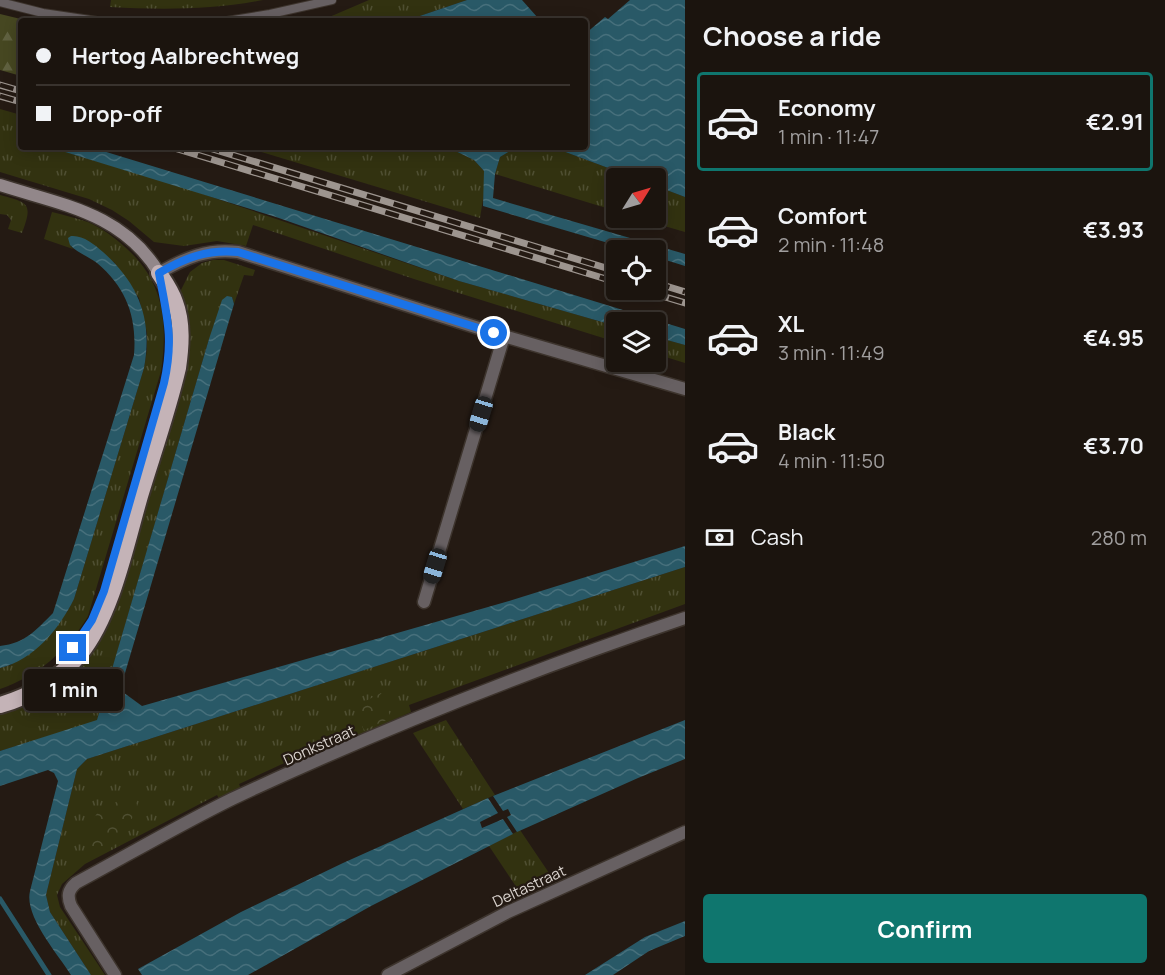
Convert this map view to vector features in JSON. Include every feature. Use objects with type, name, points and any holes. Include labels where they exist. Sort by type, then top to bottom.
[{"type":"highway","points":[[0,695],[36,680],[64,659],[83,635],[104,591],[168,365],[170,329],[159,273]]},
{"type":"highway","points":[[0,705],[25,696],[51,682],[65,670],[90,640],[110,597],[178,368],[179,318],[175,302],[159,273]]},
{"type":"main road","points":[[0,185],[92,214],[116,226],[139,246],[159,273]]},
{"type":"street","points":[[159,273],[183,260],[203,253],[238,252],[685,390]]},
{"type":"street","points":[[424,602],[504,336]]},
{"type":"street","name":"Donkstraat","points":[[116,975],[71,906],[68,899],[69,892],[76,883],[231,800],[432,711],[685,618]]},
{"type":"street","name":"Deltastraat","points":[[388,975],[507,912],[685,832]]},
{"type":"lane","points":[[245,18],[332,0]]},
{"type":"lane","points":[[0,2],[43,14],[74,18]]},
{"type":"green space","points":[[111,0],[263,0],[225,6],[167,9],[110,7]]},
{"type":"green space","points":[[369,0],[467,0],[414,18],[327,18]]},
{"type":"green space","points":[[0,14],[18,18],[18,75],[0,70]]},
{"type":"green space","points":[[0,109],[18,114],[18,150],[59,150],[182,187],[459,281],[606,323],[606,339],[414,279],[253,225],[246,246],[217,241],[184,246],[154,242],[129,221],[89,199],[0,172]]},
{"type":"green space","points":[[255,150],[453,150],[474,160],[484,171],[484,193],[480,218]]},
{"type":"green space","points":[[512,150],[560,150],[608,168],[606,168],[606,208],[495,174],[500,157]]},
{"type":"green space","points":[[666,190],[685,197],[685,232],[666,226]]},
{"type":"green space","points":[[0,195],[17,200],[26,206],[28,210],[22,233],[8,229],[11,220],[7,215],[0,214]]},
{"type":"green space","points":[[52,212],[98,227],[139,261],[156,289],[160,304],[164,336],[163,353],[161,371],[88,616],[71,640],[51,660],[27,677],[0,689],[0,668],[11,665],[67,612],[74,599],[144,368],[147,350],[147,333],[139,298],[114,262],[70,245],[73,249],[44,239]]},
{"type":"green space","points":[[224,260],[255,270],[253,276],[244,275],[234,304],[232,297],[209,339],[97,721],[0,751],[0,711],[86,658],[97,644],[111,615],[177,397],[179,294],[190,272],[202,263]]},
{"type":"green space","points":[[666,340],[685,345],[685,363],[666,357]]},
{"type":"green space","points":[[685,567],[685,604],[409,705],[411,712],[338,745],[332,741],[239,784],[241,789],[220,800],[217,795],[85,864],[62,884],[57,895],[60,907],[105,975],[91,975],[50,912],[46,895],[77,769],[87,759]]},
{"type":"green space","points":[[381,693],[391,718],[364,730],[354,707]]},
{"type":"green space","points":[[446,720],[495,795],[463,809],[413,733]]},
{"type":"green space","points":[[126,795],[134,797],[137,805],[131,822],[110,849],[95,858],[89,857],[85,849],[96,822],[94,818],[98,812],[102,812]]},
{"type":"green space","points":[[520,830],[549,873],[517,888],[489,846]]},
{"type":"water","points":[[467,0],[522,0],[538,18],[414,18]]},
{"type":"water","points":[[630,0],[685,0],[685,197],[666,190],[666,168],[608,168],[560,150],[588,150],[588,31],[605,17],[608,19]]},
{"type":"water","points":[[59,150],[100,150],[629,312],[606,312],[606,323],[459,281],[276,217]]},
{"type":"water","points":[[453,150],[512,150],[500,157],[495,174],[493,198],[637,240],[606,240],[606,242],[483,206],[484,171],[474,160]]},
{"type":"water","points":[[71,236],[84,239],[100,249],[126,277],[134,290],[140,304],[146,334],[144,368],[74,599],[61,621],[44,642],[24,658],[0,668],[0,646],[24,639],[53,613],[134,355],[132,316],[123,293],[97,263],[70,245],[68,238]]},
{"type":"water","points":[[666,248],[685,254],[685,266],[666,260]]},
{"type":"water","points":[[227,296],[232,297],[234,304],[120,690],[142,706],[509,601],[685,546],[685,567],[87,759],[77,769],[46,895],[50,912],[91,975],[71,975],[43,934],[29,901],[58,781],[54,773],[48,770],[0,786],[0,751],[97,720],[209,339],[222,300]]},
{"type":"water","points":[[666,323],[685,329],[685,345],[666,340]]},
{"type":"water","points":[[685,720],[685,759],[517,832],[507,817],[511,815],[508,809],[503,811],[493,796]]},
{"type":"water","points":[[488,798],[498,813],[480,822],[482,828],[503,819],[513,834],[371,906],[248,975],[142,975],[138,969],[241,912]]},
{"type":"water","points":[[685,921],[685,936],[649,951],[613,975],[585,975],[645,937]]},
{"type":"waterway","points":[[0,899],[49,975]]},
{"type":"railway","points":[[0,85],[18,90]]},
{"type":"railway","points":[[0,96],[18,101]]},
{"type":"railway","points":[[181,150],[606,279]]},
{"type":"railway","points":[[216,150],[606,268]]},
{"type":"railway","points":[[666,286],[685,292]]},
{"type":"railway","points":[[666,297],[685,303]]},
{"type":"route","points":[[73,648],[92,620],[104,591],[164,383],[170,349],[170,329],[159,273],[183,260],[203,253],[238,252],[494,333]]}]
